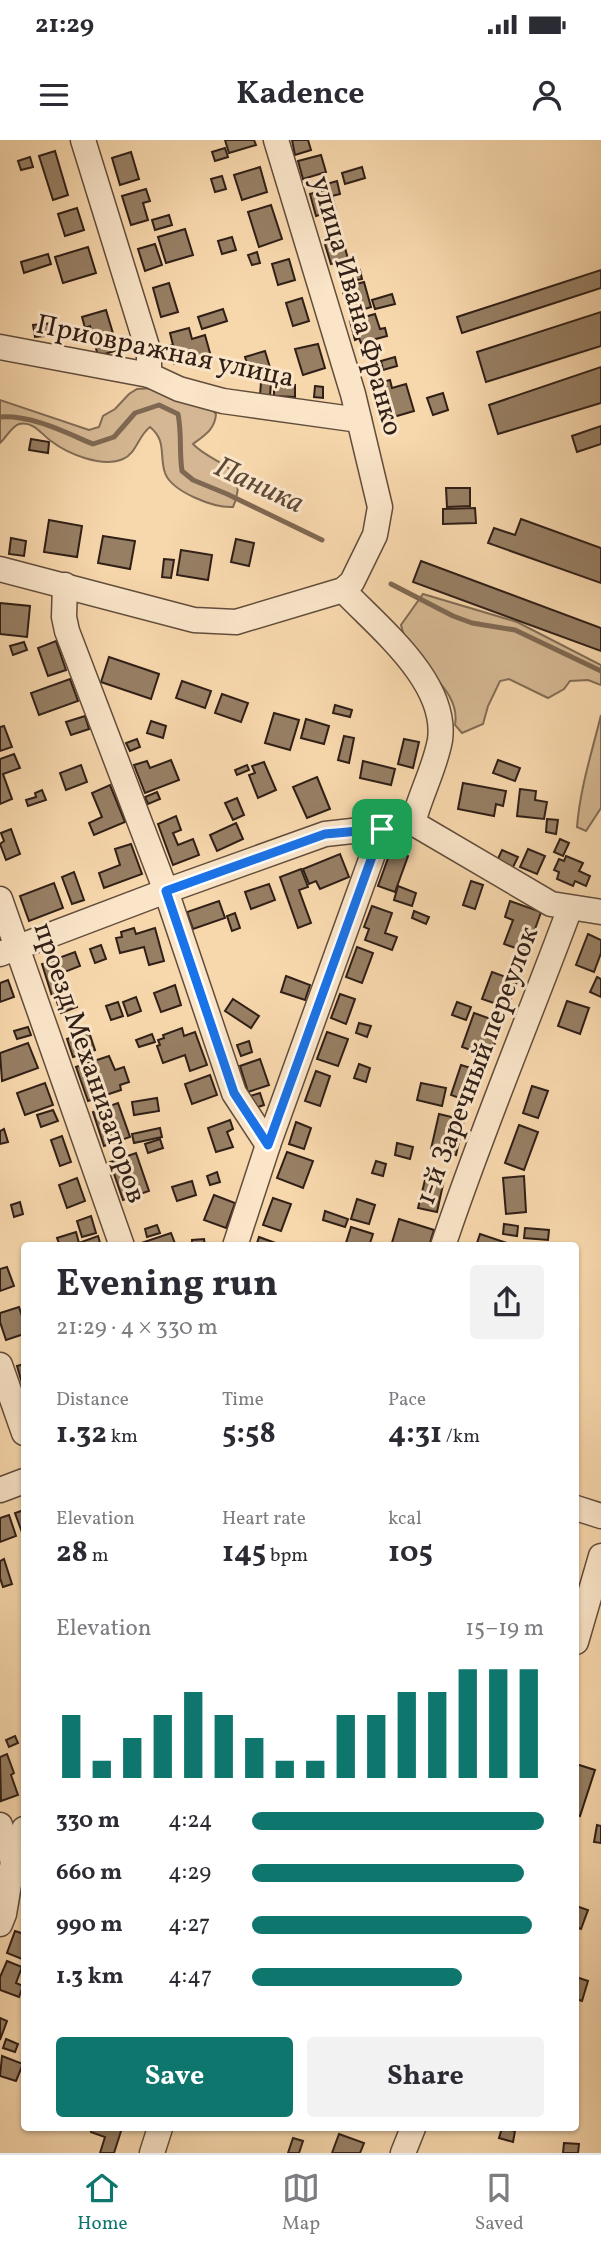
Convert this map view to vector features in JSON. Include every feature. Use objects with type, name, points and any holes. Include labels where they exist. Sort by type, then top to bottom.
[{"type":"street","points":[[83,140],[149,353],[149,375]]},
{"type":"street","name":"улица Ивана Франко","points":[[276,140],[359,420],[380,506],[375,535],[352,582],[343,590]]},
{"type":"street","name":"Приовражная улица","points":[[0,347],[149,375],[179,389],[223,401],[359,420]]},
{"type":"street","points":[[0,569],[194,620],[218,622],[236,622],[343,590],[407,656],[428,685],[439,710],[440,739],[413,823]]},
{"type":"street","points":[[65,586],[64,617],[67,631],[166,891],[234,1093],[268,1145]]},
{"type":"street","points":[[9,951],[325,834],[382,829],[413,823],[551,904],[601,912]]},
{"type":"street","points":[[236,1242],[268,1145],[382,829]]},
{"type":"street","name":"проезд Механизаторов","points":[[0,900],[9,951],[119,1242]]},
{"type":"street","name":"1-й Заречный переулок","points":[[444,1242],[489,1115],[527,1025],[570,908]]},
{"type":"street","points":[[0,1365],[21,1424]]},
{"type":"street","points":[[0,1490],[21,1482]]},
{"type":"street","points":[[579,1509],[601,1517]]},
{"type":"street","points":[[579,1632],[601,1556]]},
{"type":"street","points":[[0,1825],[13,1861]]},
{"type":"street","points":[[0,1924],[13,1861],[21,1838]]},
{"type":"street","points":[[152,2153],[159,2131]]},
{"type":"street","points":[[403,2153],[412,2131]]},
{"type":"shaded area","points":[[156,388],[210,407],[216,414],[211,428],[193,444],[234,474],[237,493],[233,507],[195,498],[169,480],[163,466],[161,443],[150,427],[127,457],[115,461],[95,461],[76,455],[58,446],[29,424],[19,424],[0,443],[0,400],[89,430],[99,427],[103,416],[115,409],[129,394],[137,389]]},
{"type":"shaded area","points":[[423,594],[517,622],[601,665],[601,685],[588,680],[570,681],[564,689],[548,698],[509,679],[500,681],[483,724],[462,733],[455,725],[455,711],[451,699],[414,652],[401,625]]},
{"type":"shaded area","points":[[601,715],[601,808],[586,831],[577,827],[584,784]]},
{"type":"building","points":[[225,140],[254,140],[256,145],[229,153]]},
{"type":"building","points":[[292,140],[308,140],[311,150],[295,155]]},
{"type":"building","points":[[225,148],[228,157],[215,161],[212,152]]},
{"type":"building","points":[[55,151],[68,195],[53,200],[39,156]]},
{"type":"building","points":[[131,152],[139,179],[120,185],[112,158]]},
{"type":"building","points":[[321,155],[326,172],[303,179],[298,161]]},
{"type":"building","points":[[30,157],[33,167],[21,170],[18,161]]},
{"type":"building","points":[[260,167],[267,192],[242,200],[234,175]]},
{"type":"building","points":[[362,167],[365,178],[345,184],[342,173]]},
{"type":"building","points":[[222,176],[226,189],[215,192],[211,179]]},
{"type":"building","points":[[337,181],[340,194],[332,196],[336,210],[316,216],[310,194],[321,191],[320,186]]},
{"type":"building","points":[[146,189],[150,201],[143,203],[148,220],[131,225],[122,196]]},
{"type":"building","points":[[271,205],[282,239],[259,247],[248,212]]},
{"type":"building","points":[[77,208],[84,230],[65,236],[58,214]]},
{"type":"building","points":[[169,215],[172,225],[155,230],[152,220]]},
{"type":"building","points":[[185,229],[193,255],[166,263],[158,237]]},
{"type":"building","points":[[341,233],[348,259],[331,264],[323,238]]},
{"type":"building","points":[[232,237],[236,250],[222,254],[218,241]]},
{"type":"building","points":[[155,244],[162,265],[145,271],[138,249]]},
{"type":"building","points":[[88,247],[96,273],[63,283],[55,257]]},
{"type":"building","points":[[257,252],[260,263],[252,265],[248,255]]},
{"type":"building","points":[[48,254],[51,264],[24,273],[21,262]]},
{"type":"building","points":[[289,259],[295,280],[278,285],[272,264]]},
{"type":"building","points":[[360,270],[362,279],[352,281],[350,273]]},
{"type":"building","points":[[601,270],[601,288],[462,333],[457,317]]},
{"type":"building","points":[[364,282],[371,307],[349,314],[342,288]]},
{"type":"building","points":[[169,283],[178,312],[161,317],[153,288]]},
{"type":"building","points":[[392,294],[395,304],[375,309],[372,300]]},
{"type":"building","points":[[302,298],[309,321],[293,326],[286,303]]},
{"type":"building","points":[[223,309],[227,321],[202,329],[198,317]]},
{"type":"building","points":[[106,310],[118,350],[98,356],[90,326],[85,328],[82,317]]},
{"type":"building","points":[[601,312],[601,346],[486,382],[477,352]]},
{"type":"building","points":[[375,314],[380,329],[385,328],[387,336],[361,343],[359,338],[355,340],[350,321]]},
{"type":"building","points":[[53,323],[55,335],[35,337],[33,325]]},
{"type":"building","points":[[189,328],[192,339],[205,335],[210,353],[174,364],[168,346],[173,345],[170,333]]},
{"type":"building","points":[[318,344],[325,368],[303,375],[295,349]]},
{"type":"building","points":[[265,351],[272,374],[252,380],[245,357]]},
{"type":"building","points":[[395,357],[397,366],[383,370],[381,361]]},
{"type":"building","points":[[601,367],[601,403],[498,434],[489,405]]},
{"type":"building","points":[[390,380],[392,388],[406,384],[414,411],[390,418],[387,408],[379,410],[372,385]]},
{"type":"building","points":[[261,382],[271,382],[270,396],[260,396]]},
{"type":"building","points":[[274,384],[295,385],[295,397],[274,396]]},
{"type":"building","points":[[315,386],[323,387],[323,398],[314,397]]},
{"type":"building","points":[[443,393],[448,410],[433,415],[427,398]]},
{"type":"building","points":[[601,426],[601,444],[577,452],[572,436]]},
{"type":"building","points":[[31,439],[49,442],[48,453],[29,450]]},
{"type":"building","points":[[446,488],[470,488],[470,506],[447,507]]},
{"type":"building","points":[[475,508],[476,523],[443,524],[443,509]]},
{"type":"building","points":[[521,519],[601,548],[601,583],[488,543],[494,528],[515,535]]},
{"type":"building","points":[[49,520],[82,526],[77,557],[44,552]]},
{"type":"building","points":[[103,536],[135,541],[130,569],[98,563]]},
{"type":"building","points":[[11,538],[26,541],[24,556],[9,554]]},
{"type":"building","points":[[236,539],[254,543],[249,566],[231,562]]},
{"type":"building","points":[[181,550],[212,555],[208,580],[177,575]]},
{"type":"building","points":[[164,559],[174,560],[171,578],[162,577]]},
{"type":"building","points":[[421,561],[601,628],[601,651],[413,582]]},
{"type":"building","points":[[0,603],[30,606],[27,637],[0,634]]},
{"type":"building","points":[[56,641],[66,670],[48,676],[38,648]]},
{"type":"building","points":[[24,642],[27,650],[13,655],[10,646]]},
{"type":"building","points":[[109,657],[159,674],[151,699],[101,682]]},
{"type":"building","points":[[70,679],[78,701],[39,715],[31,693]]},
{"type":"building","points":[[182,681],[211,691],[205,708],[176,698]]},
{"type":"building","points":[[222,694],[248,703],[241,722],[215,713]]},
{"type":"building","points":[[335,705],[352,710],[350,717],[333,713]]},
{"type":"building","points":[[274,713],[299,720],[290,750],[265,743]]},
{"type":"building","points":[[85,716],[89,729],[71,735],[66,722]]},
{"type":"building","points":[[306,719],[329,726],[324,744],[301,738]]},
{"type":"building","points":[[151,721],[166,726],[163,738],[147,733]]},
{"type":"building","points":[[4,726],[12,747],[0,751],[0,727]]},
{"type":"building","points":[[344,736],[354,738],[349,763],[338,760]]},
{"type":"building","points":[[137,739],[140,747],[130,751],[126,743]]},
{"type":"building","points":[[404,739],[419,742],[413,768],[398,764]]},
{"type":"building","points":[[14,754],[20,768],[3,774],[12,799],[0,804],[0,759]]},
{"type":"building","points":[[171,760],[179,780],[145,793],[134,765],[147,761],[150,768]]},
{"type":"building","points":[[498,760],[520,768],[515,781],[493,773]]},
{"type":"building","points":[[363,761],[395,769],[391,785],[360,778]]},
{"type":"building","points":[[264,762],[276,790],[258,798],[249,775],[255,773],[252,766]]},
{"type":"building","points":[[81,765],[87,782],[66,790],[60,773]]},
{"type":"building","points":[[247,765],[249,770],[237,775],[235,770]]},
{"type":"building","points":[[317,777],[330,809],[307,818],[293,787]]},
{"type":"building","points":[[463,783],[506,791],[503,806],[496,804],[494,816],[458,809]]},
{"type":"building","points":[[110,785],[125,822],[94,835],[89,823],[102,817],[92,793]]},
{"type":"building","points":[[520,789],[536,791],[535,800],[547,802],[544,819],[517,816]]},
{"type":"building","points":[[42,790],[46,800],[28,806],[26,800],[36,797],[35,793]]},
{"type":"building","points":[[157,792],[160,799],[148,804],[145,797]]},
{"type":"building","points":[[237,798],[244,815],[233,820],[225,803]]},
{"type":"building","points":[[176,816],[181,830],[173,833],[178,845],[193,839],[199,855],[173,865],[158,824]]},
{"type":"building","points":[[547,819],[558,820],[556,834],[546,832]]},
{"type":"building","points":[[236,823],[243,839],[217,851],[210,835]]},
{"type":"building","points":[[11,829],[20,854],[6,860],[0,844],[4,841],[1,833]]},
{"type":"building","points":[[560,839],[569,843],[563,856],[554,852]]},
{"type":"building","points":[[131,844],[142,874],[104,888],[99,873],[120,865],[115,849]]},
{"type":"building","points":[[528,849],[545,856],[537,874],[520,867]]},
{"type":"building","points":[[391,850],[408,856],[395,892],[378,886]]},
{"type":"building","points":[[502,850],[518,857],[512,869],[496,863]]},
{"type":"building","points":[[340,854],[349,877],[320,889],[316,881],[309,884],[303,869]]},
{"type":"building","points":[[566,856],[583,863],[579,871],[590,876],[586,886],[575,881],[573,886],[557,879],[559,872],[554,870],[559,859],[564,861]]},
{"type":"building","points":[[301,869],[308,887],[299,890],[311,923],[298,928],[280,877]]},
{"type":"building","points":[[74,872],[84,900],[72,904],[62,877]]},
{"type":"building","points":[[471,881],[483,885],[475,909],[463,905]]},
{"type":"building","points":[[54,883],[63,908],[29,921],[20,896]]},
{"type":"building","points":[[269,884],[275,900],[251,909],[245,892]]},
{"type":"building","points":[[398,886],[416,893],[412,906],[394,900]]},
{"type":"building","points":[[219,901],[225,918],[193,929],[187,912]]},
{"type":"building","points":[[510,901],[541,912],[527,952],[504,944],[513,920],[505,917]]},
{"type":"building","points":[[372,906],[392,913],[385,933],[397,937],[392,950],[365,940],[369,929],[364,927]]},
{"type":"building","points":[[414,911],[429,917],[426,924],[412,918]]},
{"type":"building","points":[[235,913],[240,928],[232,931],[227,916]]},
{"type":"building","points":[[134,928],[136,934],[155,928],[164,961],[149,965],[144,947],[120,953],[116,938],[122,937],[121,932]]},
{"type":"building","points":[[588,934],[601,940],[601,953],[594,972],[576,965]]},
{"type":"building","points":[[101,945],[106,959],[95,963],[90,949]]},
{"type":"building","points":[[357,947],[373,953],[362,983],[346,977]]},
{"type":"building","points":[[75,952],[80,966],[59,974],[65,991],[52,996],[42,964]]},
{"type":"building","points":[[492,972],[517,981],[508,1008],[482,999]]},
{"type":"building","points":[[286,976],[310,985],[305,1000],[281,992]]},
{"type":"building","points":[[597,977],[601,979],[601,997],[590,992]]},
{"type":"building","points":[[8,980],[14,997],[0,1002],[0,983]]},
{"type":"building","points":[[175,985],[181,1005],[161,1012],[154,993]]},
{"type":"building","points":[[340,994],[355,999],[346,1024],[331,1018]]},
{"type":"building","points":[[73,996],[77,1007],[61,1013],[57,1002]]},
{"type":"building","points":[[136,997],[141,1011],[128,1016],[123,1002]]},
{"type":"building","points":[[233,999],[259,1016],[251,1028],[225,1011]]},
{"type":"building","points":[[567,1001],[589,1008],[580,1034],[558,1026]]},
{"type":"building","points":[[118,1002],[123,1016],[111,1020],[106,1006]]},
{"type":"building","points":[[457,1002],[471,1007],[466,1020],[452,1015]]},
{"type":"building","points":[[474,1013],[502,1023],[490,1057],[462,1047]]},
{"type":"building","points":[[359,1023],[371,1026],[367,1037],[356,1033]]},
{"type":"building","points":[[28,1027],[31,1035],[17,1039],[14,1031]]},
{"type":"building","points":[[182,1028],[184,1036],[195,1032],[207,1065],[190,1071],[185,1055],[163,1063],[157,1046],[160,1045],[158,1040],[164,1038],[163,1035]]},
{"type":"building","points":[[89,1032],[95,1050],[73,1057],[67,1039]]},
{"type":"building","points":[[327,1032],[348,1039],[338,1066],[317,1059]]},
{"type":"building","points":[[152,1034],[155,1042],[139,1047],[136,1040]]},
{"type":"building","points":[[249,1041],[252,1052],[241,1056],[237,1045]]},
{"type":"building","points":[[28,1043],[38,1068],[2,1081],[0,1053]]},
{"type":"building","points":[[109,1056],[115,1070],[124,1067],[129,1082],[120,1085],[121,1090],[88,1101],[76,1067]]},
{"type":"building","points":[[260,1059],[269,1085],[248,1092],[240,1066]]},
{"type":"building","points":[[359,1064],[370,1068],[366,1082],[354,1078]]},
{"type":"building","points":[[461,1065],[483,1072],[473,1103],[451,1095]]},
{"type":"building","points":[[316,1071],[330,1076],[320,1106],[305,1101]]},
{"type":"building","points":[[210,1075],[217,1095],[192,1104],[185,1084]]},
{"type":"building","points":[[45,1083],[53,1105],[25,1115],[17,1093]]},
{"type":"building","points":[[421,1083],[446,1088],[442,1106],[417,1100]]},
{"type":"building","points":[[532,1086],[548,1091],[538,1118],[523,1113]]},
{"type":"building","points":[[260,1093],[264,1105],[255,1108],[250,1096]]},
{"type":"building","points":[[157,1098],[159,1111],[134,1115],[132,1102]]},
{"type":"building","points":[[118,1103],[130,1137],[104,1146],[93,1112]]},
{"type":"building","points":[[53,1110],[58,1121],[41,1127],[37,1115]]},
{"type":"building","points":[[439,1114],[464,1120],[456,1155],[431,1149]]},
{"type":"building","points":[[230,1120],[233,1129],[227,1132],[233,1147],[216,1152],[208,1128]]},
{"type":"building","points":[[296,1122],[311,1128],[304,1149],[289,1144]]},
{"type":"building","points":[[519,1125],[538,1132],[524,1170],[505,1163]]},
{"type":"building","points":[[160,1128],[162,1137],[134,1143],[132,1134]]},
{"type":"building","points":[[4,1129],[8,1142],[0,1144],[0,1131]]},
{"type":"building","points":[[62,1136],[71,1162],[60,1166],[51,1140]]},
{"type":"building","points":[[160,1139],[163,1148],[148,1153],[145,1144]]},
{"type":"building","points":[[397,1143],[413,1147],[410,1159],[395,1155]]},
{"type":"building","points":[[287,1152],[313,1161],[303,1188],[277,1178]]},
{"type":"building","points":[[136,1153],[149,1191],[123,1200],[110,1162]]},
{"type":"building","points":[[376,1161],[386,1164],[383,1176],[372,1173]]},
{"type":"building","points":[[217,1172],[220,1182],[210,1185],[207,1176]]},
{"type":"building","points":[[426,1176],[444,1180],[437,1212],[418,1208]]},
{"type":"building","points":[[524,1176],[526,1212],[506,1214],[503,1178]]},
{"type":"building","points":[[77,1178],[85,1201],[67,1208],[59,1185]]},
{"type":"building","points":[[192,1181],[196,1195],[177,1201],[172,1187]]},
{"type":"building","points":[[214,1195],[235,1203],[226,1228],[204,1220]]},
{"type":"building","points":[[273,1198],[291,1204],[281,1231],[263,1225]]},
{"type":"building","points":[[357,1199],[375,1205],[369,1224],[351,1219]]},
{"type":"building","points":[[20,1202],[23,1214],[14,1217],[11,1205]]},
{"type":"building","points":[[325,1211],[348,1219],[345,1227],[323,1220]]},
{"type":"building","points":[[91,1216],[96,1233],[82,1237],[77,1221]]},
{"type":"building","points":[[399,1219],[434,1230],[430,1242],[392,1242]]},
{"type":"building","points":[[504,1224],[518,1226],[517,1236],[503,1234]]},
{"type":"building","points":[[157,1225],[160,1233],[147,1237],[145,1229]]},
{"type":"building","points":[[351,1227],[373,1234],[370,1242],[346,1242]]},
{"type":"building","points":[[525,1228],[549,1230],[548,1240],[524,1238]]},
{"type":"building","points":[[76,1232],[79,1242],[58,1242],[57,1238]]},
{"type":"building","points":[[171,1233],[174,1242],[144,1242]]},
{"type":"building","points":[[480,1234],[504,1242],[477,1242]]},
{"type":"building","points":[[98,1236],[100,1242],[82,1242]]},
{"type":"building","points":[[259,1237],[273,1242],[257,1242]]},
{"type":"building","points":[[204,1239],[204,1242],[192,1242]]},
{"type":"building","points":[[7,1267],[14,1286],[0,1291],[0,1269]]},
{"type":"building","points":[[19,1307],[21,1335],[6,1340],[0,1313]]},
{"type":"building","points":[[21,1511],[21,1530],[15,1513]]},
{"type":"building","points":[[9,1515],[16,1536],[0,1542],[0,1518]]},
{"type":"building","points":[[4,1559],[12,1584],[3,1587],[0,1561]]},
{"type":"building","points":[[15,1736],[18,1743],[9,1747],[6,1740]]},
{"type":"building","points":[[7,1754],[18,1795],[1,1801],[0,1757]]},
{"type":"building","points":[[579,1765],[595,1770],[579,1816]]},
{"type":"building","points":[[597,1825],[601,1826],[601,1843],[594,1842]]},
{"type":"building","points":[[579,1907],[588,1910],[581,1929],[579,1928]]},
{"type":"building","points":[[15,1931],[21,1933],[21,1959],[7,1953]]},
{"type":"building","points":[[7,1961],[21,1967],[16,1983],[21,1985],[19,1997],[0,1990],[0,1977]]},
{"type":"building","points":[[579,1978],[588,1981],[582,2001],[579,2000]]},
{"type":"building","points":[[0,2018],[7,2021],[0,2040]]},
{"type":"building","points":[[6,2039],[18,2044],[15,2052],[3,2048]]},
{"type":"building","points":[[2,2056],[21,2063],[16,2081],[0,2076]]},
{"type":"building","points":[[121,2131],[114,2153],[100,2153],[105,2137],[91,2132]]},
{"type":"building","points":[[501,2131],[515,2131],[513,2142],[499,2138]]},
{"type":"building","points":[[339,2134],[364,2143],[360,2153],[332,2153]]},
{"type":"building","points":[[293,2138],[303,2141],[299,2153],[288,2153]]},
{"type":"building","points":[[564,2143],[579,2144],[578,2153],[563,2153]]},
{"type":"waterway","name":"Паника","points":[[0,417],[36,422],[93,444],[114,437],[135,413],[159,405],[178,414],[182,471],[193,480],[322,540]]},
{"type":"waterway","name":"Паника","points":[[391,584],[453,616],[472,623],[515,630],[601,671]]},
{"type":"route","points":[[382,829],[326,984],[268,1145],[234,1093],[166,891],[325,834],[382,829]]}]
